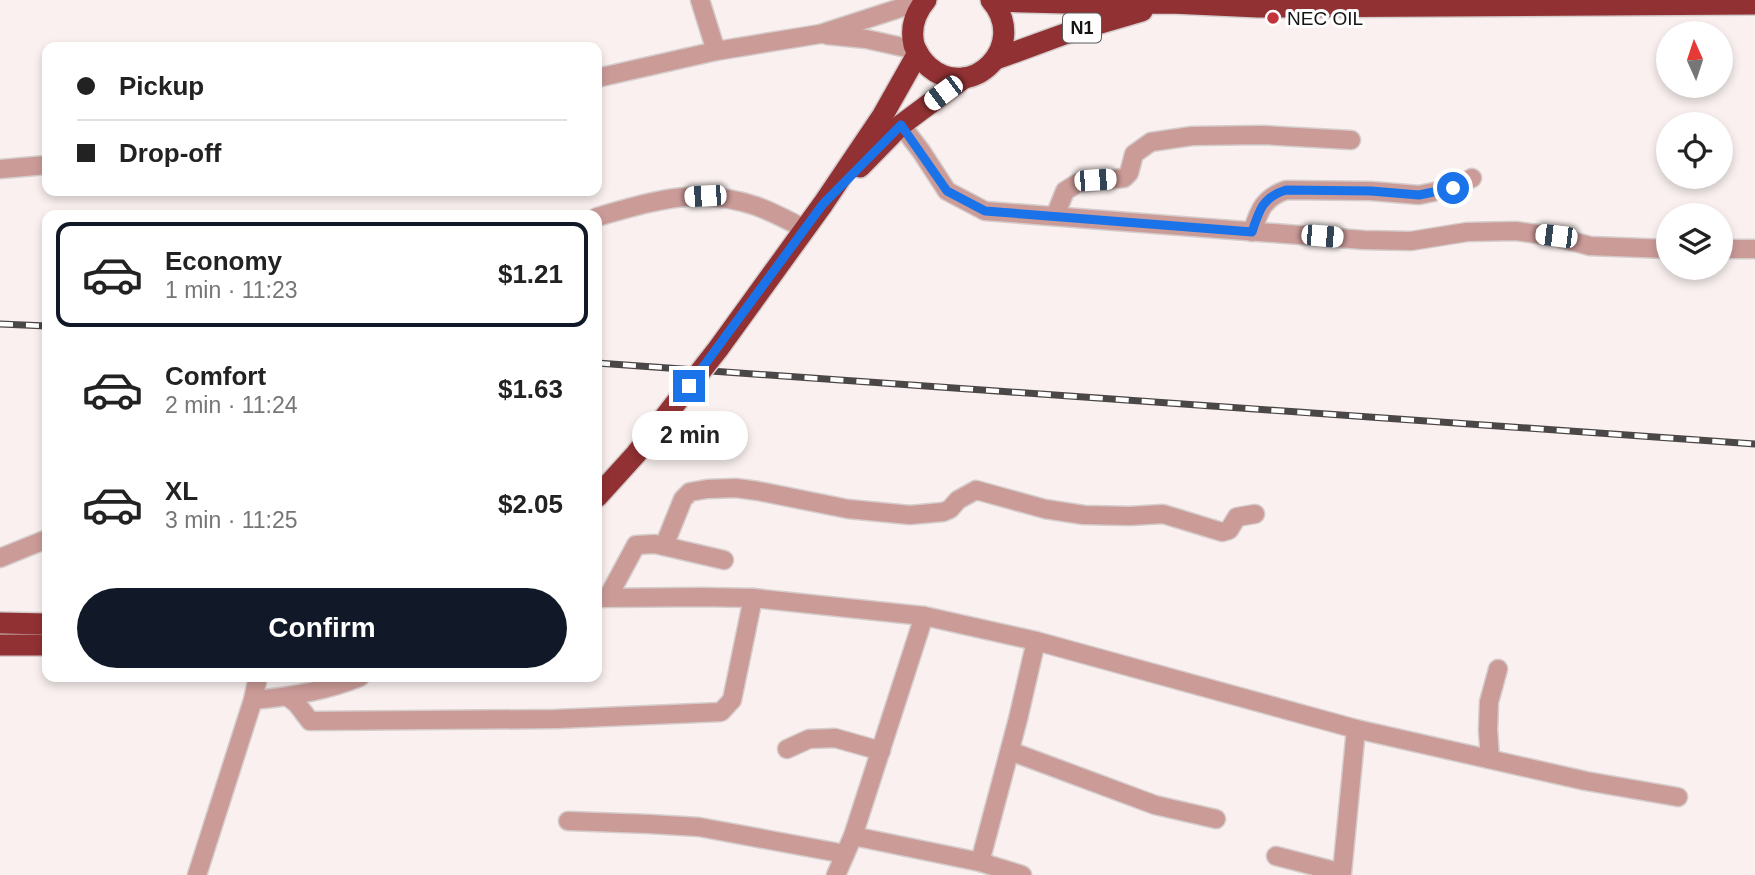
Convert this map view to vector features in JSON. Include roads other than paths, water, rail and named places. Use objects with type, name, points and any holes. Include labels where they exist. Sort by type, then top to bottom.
[{"type":"highway","name":"N1","points":[[602,491],[636,454],[718,349],[823,204],[883,115],[917,51],[913,39],[915,18],[926,0]]},
{"type":"highway","name":"N1","points":[[823,204],[901,125],[964,78],[982,72],[996,59],[1003,45],[1004,30],[1001,15],[992,1]]},
{"type":"highway","name":"N1","points":[[992,1],[1171,3]]},
{"type":"highway","name":"N1","points":[[996,59],[1070,32],[1171,3]]},
{"type":"highway","points":[[1171,3],[1271,7],[1755,4]]},
{"type":"highway","points":[[917,51],[923,62],[935,72],[964,78]]},
{"type":"highway","points":[[0,623],[42,624]]},
{"type":"highway","points":[[0,645],[42,645]]},
{"type":"street","points":[[700,0],[716,51]]},
{"type":"street","points":[[602,77],[716,51],[820,34],[926,0]]},
{"type":"street","points":[[820,34],[866,39],[917,51]]},
{"type":"street","points":[[901,125],[947,191],[985,211],[1411,242],[1467,232],[1516,231],[1556,236],[1590,246],[1656,249]]},
{"type":"street","points":[[1055,216],[1065,191],[1078,183],[1124,178],[1129,173],[1134,154],[1151,142],[1204,136],[1263,135],[1351,140]]},
{"type":"street","points":[[0,169],[42,165]]},
{"type":"street","points":[[1252,232],[1259,209],[1275,193],[1286,190],[1371,191],[1419,195],[1453,188],[1472,178]]},
{"type":"street","points":[[602,216],[653,201],[705,196],[757,206],[805,229]]},
{"type":"street","points":[[1733,249],[1755,249]]},
{"type":"street","points":[[664,546],[683,499],[690,492],[708,489],[736,488],[848,509],[910,515],[943,512],[950,509],[958,499],[976,491],[1045,509],[1084,515],[1163,514],[1222,532],[1229,530],[1237,517],[1255,514]]},
{"type":"street","points":[[0,558],[42,541]]},
{"type":"street","points":[[602,598],[636,545],[655,544],[724,560]]},
{"type":"street","points":[[602,598],[753,598],[924,616],[1036,641],[1356,729],[1586,781],[1678,797]]},
{"type":"street","points":[[288,697],[310,721],[556,719],[721,712],[732,700],[753,598]]},
{"type":"street","points":[[836,875],[853,836],[924,616]]},
{"type":"street","points":[[980,862],[1036,641]]},
{"type":"street","points":[[1490,759],[1489,702],[1498,669]]},
{"type":"street","points":[[197,875],[257,682]]},
{"type":"street","points":[[253,700],[288,697],[344,682]]},
{"type":"street","points":[[1276,856],[1345,874],[1356,729]]},
{"type":"street","points":[[788,749],[810,739],[835,738],[881,751]]},
{"type":"street","points":[[1010,751],[1155,805],[1216,819]]},
{"type":"street","points":[[568,821],[699,827],[845,854]]},
{"type":"street","points":[[853,836],[980,862],[1022,875]]},
{"type":"railway","points":[[0,324],[42,326]]},
{"type":"railway","points":[[602,363],[1755,444]]},
{"type":"place","name":"NEC OIL","points":[[1273,18]]}]
